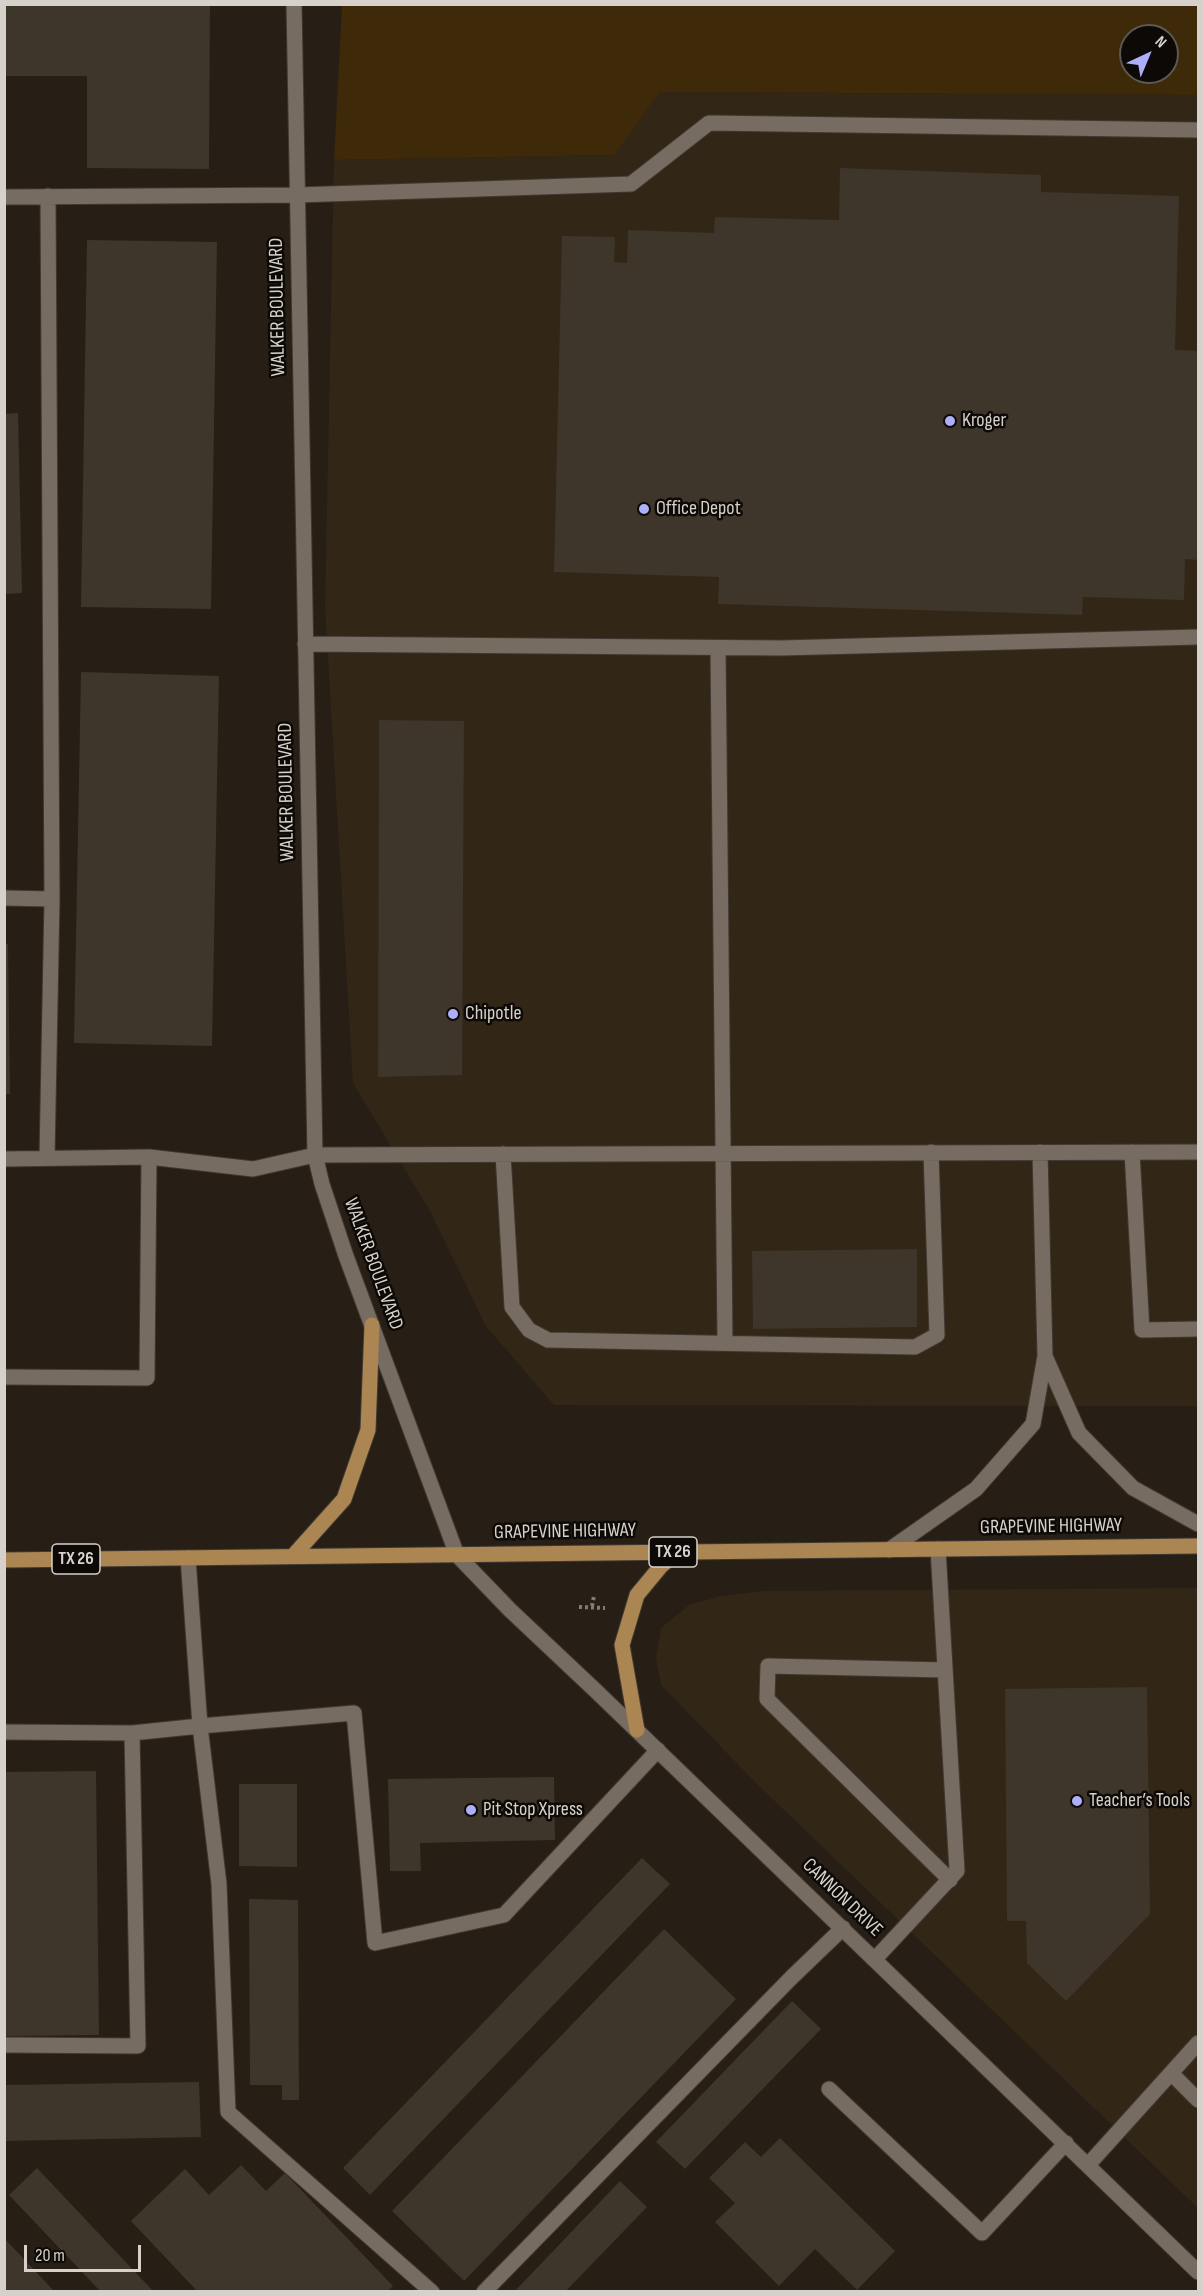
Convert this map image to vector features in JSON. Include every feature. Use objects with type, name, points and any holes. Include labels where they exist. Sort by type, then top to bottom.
[{"type":"main road","points":[[293,1556],[344,1499],[368,1430],[372,1325]]},
{"type":"main road","name":"GRAPEVINE HIGHWAY","points":[[4,1560],[1198,1546]]},
{"type":"main road","points":[[637,1730],[622,1645],[637,1595],[661,1566],[677,1552]]},
{"type":"street","name":"WALKER BOULEVARD","points":[[294,4],[315,1155],[322,1184],[346,1256],[457,1555]]},
{"type":"street","points":[[4,197],[297,195],[631,183],[709,123],[1198,130]]},
{"type":"street","points":[[46,1158],[52,899],[48,196]]},
{"type":"street","points":[[305,644],[781,648],[1198,637]]},
{"type":"street","points":[[718,648],[725,1343]]},
{"type":"street","points":[[4,898],[52,899]]},
{"type":"street","points":[[503,1155],[512,1307],[529,1330],[548,1340],[915,1347],[937,1335],[931,1152]]},
{"type":"street","points":[[889,1550],[976,1489],[1033,1424],[1045,1356],[1040,1152]]},
{"type":"street","points":[[1132,1152],[1142,1330],[1198,1329]]},
{"type":"street","points":[[4,1159],[149,1157],[253,1169],[315,1155],[1198,1152]]},
{"type":"street","points":[[4,1377],[147,1378],[149,1157]]},
{"type":"street","points":[[1045,1356],[1079,1433],[1133,1488],[1198,1524]]},
{"type":"street","points":[[875,1959],[957,1871],[938,1549]]},
{"type":"street","name":"CANNON DRIVE","points":[[457,1555],[510,1610],[1198,2272]]},
{"type":"street","points":[[188,1558],[200,1726],[219,1884],[228,2112],[432,2292]]},
{"type":"street","points":[[945,1670],[768,1666],[767,1699],[950,1880]]},
{"type":"street","points":[[4,1732],[132,1733],[354,1713],[375,1942],[504,1915],[658,1750]]},
{"type":"street","points":[[4,2045],[138,2046],[132,1733]]},
{"type":"street","points":[[484,2292],[782,1986],[843,1928]]},
{"type":"street","points":[[1088,2165],[1198,2043]]},
{"type":"street","points":[[1171,2073],[1198,2100]]},
{"type":"street","points":[[829,2089],[982,2232],[1066,2143]]},
{"type":"path","points":[[579,1607],[592,1606],[594,1596]]},
{"type":"shaded area","points":[[342,5],[1198,5],[1198,95],[660,92],[614,155],[334,160]]},
{"type":"shaded area","points":[[660,92],[1198,95],[1198,1406],[554,1405],[486,1326],[430,1211],[353,1083],[325,606],[334,160],[613,155]]},
{"type":"shaded area","points":[[1198,1588],[1198,2208],[756,1783],[661,1685],[656,1658],[661,1628],[689,1605],[721,1596],[762,1591]]},
{"type":"building","points":[[4,4],[210,4],[209,169],[87,168],[87,76],[4,76]]},
{"type":"building","points":[[840,168],[1041,175],[1041,192],[1179,196],[1175,350],[1198,351],[1198,560],[1185,559],[1184,600],[1083,597],[1082,615],[718,604],[719,577],[554,572],[562,236],[615,237],[614,262],[627,263],[628,230],[714,233],[715,217],[839,220]]},
{"type":"building","points":[[87,240],[217,242],[211,609],[81,607]]},
{"type":"building","points":[[18,413],[22,593],[4,594],[4,414]]},
{"type":"building","points":[[81,672],[219,676],[212,1046],[74,1043]]},
{"type":"building","points":[[379,720],[464,721],[462,1075],[378,1077]]},
{"type":"building","points":[[4,944],[8,944],[10,1094],[4,1094]]},
{"type":"building","points":[[917,1249],[917,1327],[753,1329],[752,1251]]},
{"type":"building","name":"Teacher’s Tools","points":[[1147,1687],[1150,1914],[1066,2001],[1027,1963],[1026,1921],[1007,1921],[1005,1689]]},
{"type":"building","points":[[96,1771],[99,2035],[4,2036],[4,1772]]},
{"type":"building","name":"Pit Stop Xpress","points":[[554,1777],[555,1840],[420,1843],[421,1871],[390,1871],[388,1779]]},
{"type":"building","points":[[239,1784],[297,1784],[297,1867],[239,1866]]},
{"type":"building","points":[[642,1858],[670,1884],[370,2195],[343,2168]]},
{"type":"building","points":[[249,1899],[298,1900],[299,2100],[282,2100],[282,2085],[250,2085]]},
{"type":"building","points":[[664,1929],[736,1999],[464,2281],[392,2211]]},
{"type":"building","points":[[792,2001],[821,2029],[685,2169],[656,2142]]},
{"type":"building","points":[[199,2082],[201,2137],[4,2141],[4,2085]]},
{"type":"building","points":[[780,2138],[895,2251],[857,2290],[815,2249],[779,2286],[715,2222],[735,2203],[709,2178],[745,2142],[761,2157]]},
{"type":"building","points":[[241,2165],[266,2191],[285,2173],[393,2286],[387,2292],[198,2292],[131,2221],[185,2169],[209,2195]]},
{"type":"building","points":[[37,2168],[154,2292],[101,2292],[9,2195]]},
{"type":"building","points":[[620,2181],[647,2207],[565,2292],[514,2292]]},
{"type":"building","points":[[4,2238],[55,2292],[4,2292]]},
{"type":"place","name":"Kroger","points":[[950,421]]},
{"type":"place","name":"Office Depot","points":[[644,509]]},
{"type":"place","name":"Chipotle","points":[[453,1014]]},
{"type":"place","name":"Teacher’s Tools","points":[[1077,1801]]},
{"type":"place","name":"Pit Stop Xpress","points":[[471,1810]]}]
